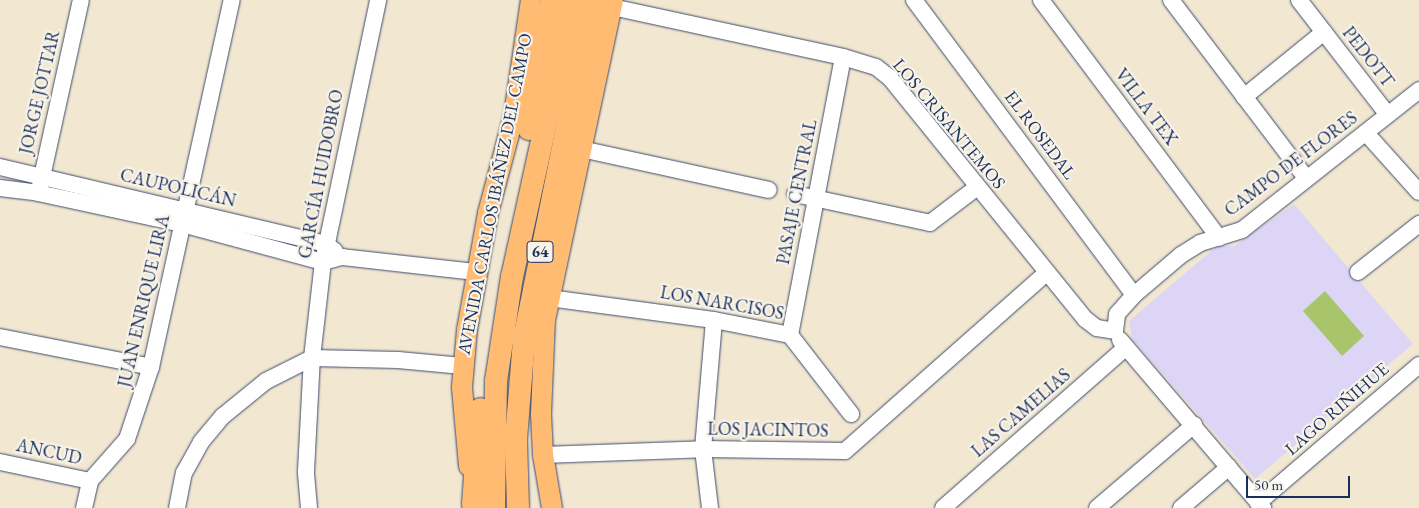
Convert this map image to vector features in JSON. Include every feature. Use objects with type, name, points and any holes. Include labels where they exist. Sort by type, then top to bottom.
[{"type":"highway","points":[[517,246],[521,173],[552,0]]},
{"type":"highway","name":"AVENIDA CARLOS IBÁÑEZ DEL CAMPO","points":[[480,507],[484,384],[512,277],[517,246],[573,0]]},
{"type":"highway","name":"64","points":[[518,508],[517,413],[525,330],[606,2]]},
{"type":"main road","name":"AVENIDA CARLOS IBÁÑEZ DEL CAMPO","points":[[480,507],[462,400],[462,366],[476,272],[492,194],[514,115],[532,0]]},
{"type":"main road","points":[[552,508],[543,456],[541,368],[548,298],[581,149],[606,2]]},
{"type":"street","name":"JORGE JOTTAR","points":[[40,185],[81,0]]},
{"type":"street","name":"JUAN ENRIQUE LIRA","points":[[84,508],[90,481],[127,439],[151,367],[232,0]]},
{"type":"street","name":"GARCÍA HUIDOBRO","points":[[309,508],[306,471],[312,358],[323,262],[378,0]]},
{"type":"street","name":"EL ROSEDAL","points":[[914,0],[1134,294]]},
{"type":"street","name":"VILLA TEX","points":[[1041,0],[1219,238]]},
{"type":"street","points":[[1170,0],[1306,178]]},
{"type":"street","name":"PEDOTT","points":[[1299,0],[1388,115]]},
{"type":"street","name":"LOS CRISANTEMOS","points":[[606,2],[868,63],[890,78],[976,188],[1084,320],[1097,328],[1115,331]]},
{"type":"street","points":[[1244,98],[1324,32]]},
{"type":"street","name":"PASAJE CENTRAL","points":[[790,335],[843,57]]},
{"type":"street","name":"CAMPO DE FLORES","points":[[1134,294],[1181,255],[1200,243],[1242,230],[1419,90]]},
{"type":"street","points":[[1366,133],[1419,192]]},
{"type":"street","points":[[581,149],[769,190]]},
{"type":"street","name":"CAUPOLICÁN","points":[[0,167],[40,185],[184,217],[326,244],[342,257]]},
{"type":"street","name":"CAUPOLICÁN","points":[[0,188],[40,185]]},
{"type":"street","points":[[795,194],[930,223],[976,188]]},
{"type":"street","name":"CAUPOLICÁN","points":[[184,217],[323,262],[342,257],[476,272]]},
{"type":"street","points":[[1358,272],[1419,224]]},
{"type":"street","name":"LOS JACINTOS","points":[[543,456],[703,449],[845,451],[1046,274]]},
{"type":"street","points":[[1134,294],[1117,314],[1115,331],[1124,349],[1194,425],[1260,505]]},
{"type":"street","name":"LOS NARCISOS","points":[[548,298],[714,320],[790,335],[851,414]]},
{"type":"street","points":[[710,508],[703,449],[714,320]]},
{"type":"street","points":[[0,337],[151,367]]},
{"type":"street","name":"LAS CAMELIAS","points":[[943,508],[1124,349]]},
{"type":"street","points":[[177,508],[184,473],[201,442],[223,416],[266,381],[312,358],[398,360],[462,366]]},
{"type":"street","name":"LAGO RIÑIHUE","points":[[1260,505],[1419,365]]},
{"type":"street","points":[[1097,508],[1194,425]]},
{"type":"street","name":"ANCUD","points":[[0,462],[90,481]]},
{"type":"street","points":[[1181,508],[1229,467]]},
{"type":"shaded area","points":[[1294,204],[1413,344],[1255,479],[1132,339],[1129,321],[1217,246],[1234,246]]},
{"type":"green space","points":[[1325,291],[1364,336],[1342,356],[1303,311]]}]
